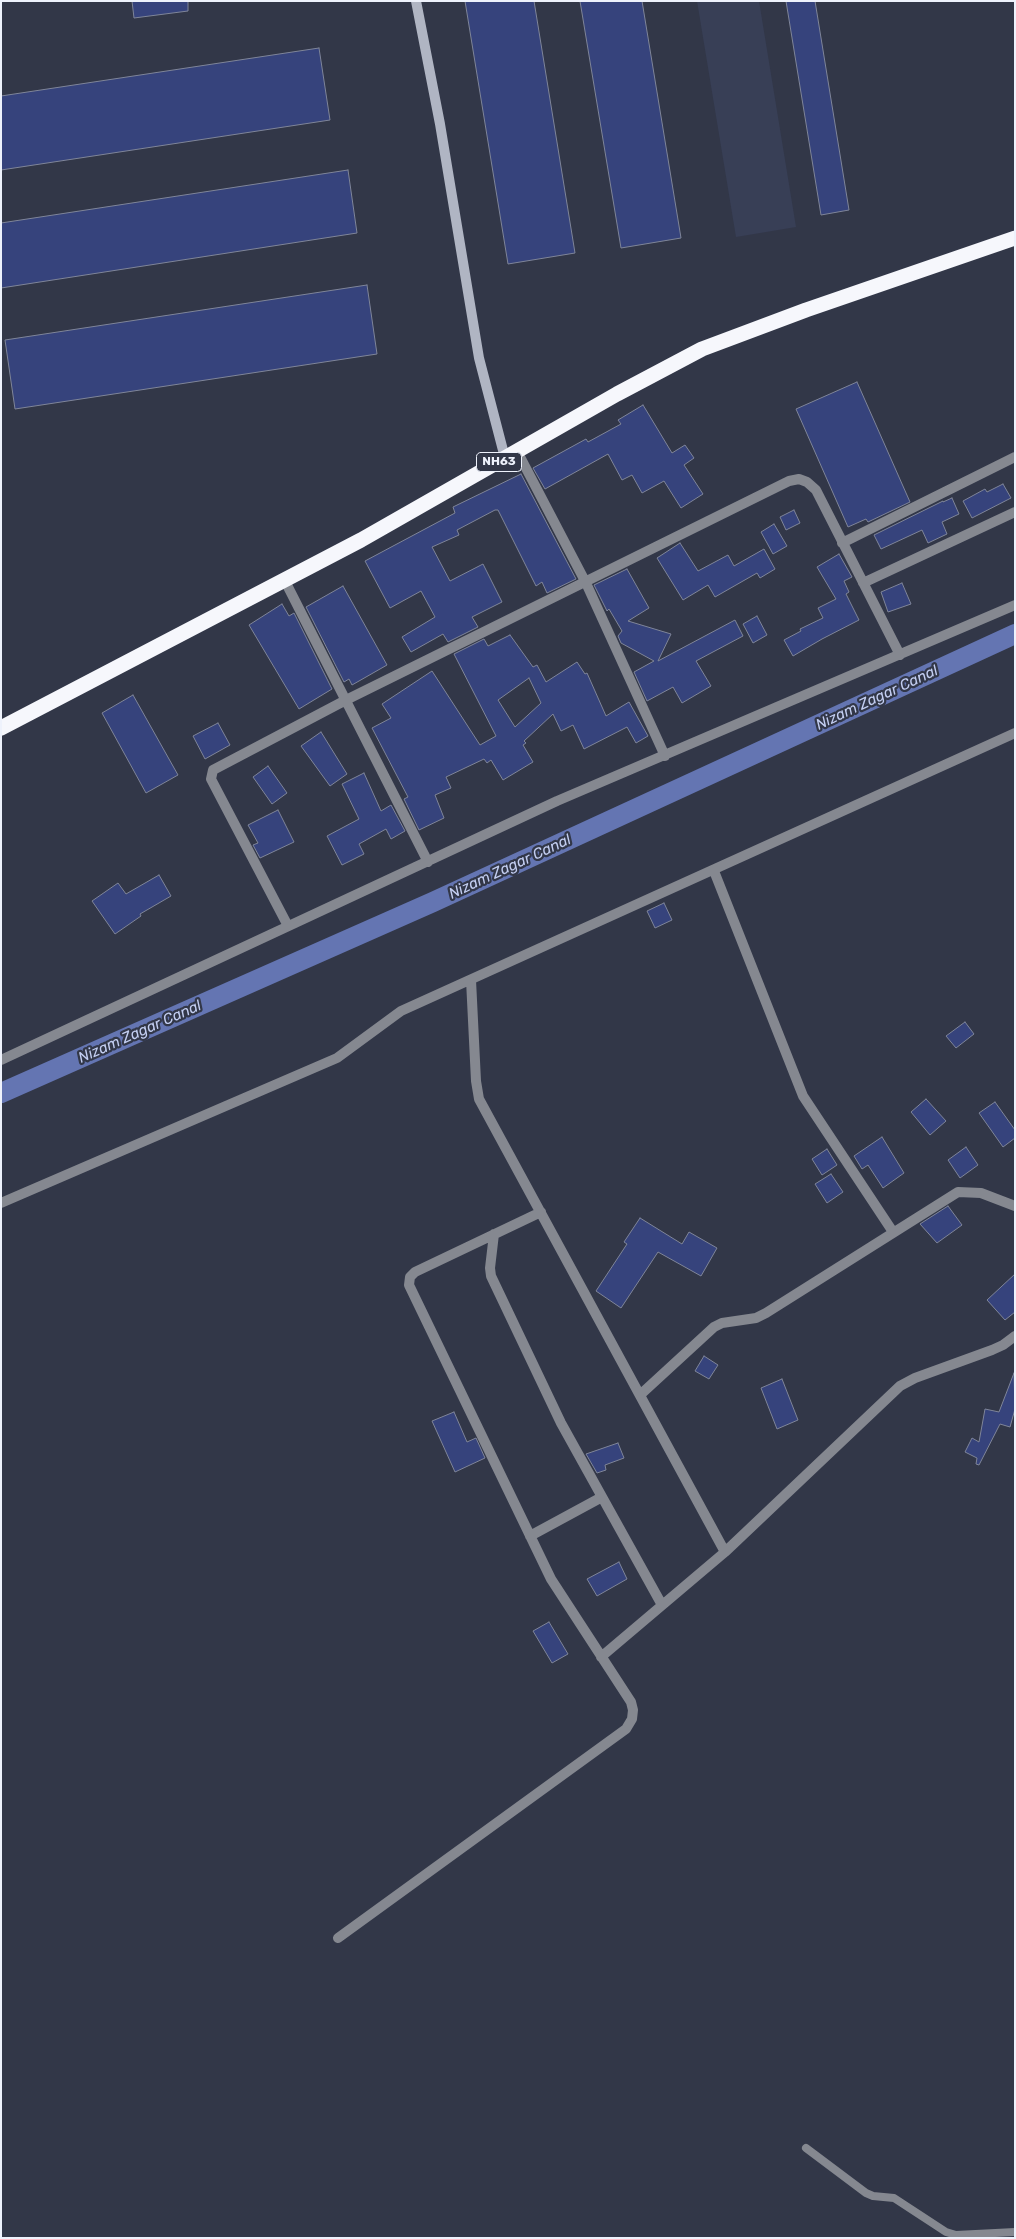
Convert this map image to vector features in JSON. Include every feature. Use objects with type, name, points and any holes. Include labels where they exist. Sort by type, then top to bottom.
[{"type":"highway","name":"NH63","points":[[1,728],[285,581],[616,394],[702,349],[806,310],[1015,238]]},
{"type":"main road","points":[[416,1],[440,124],[479,358],[511,454]]},
{"type":"street","points":[[511,454],[586,583],[664,756]]},
{"type":"street","points":[[842,543],[1015,457]]},
{"type":"street","points":[[288,926],[211,780],[211,774],[219,765],[346,700],[789,481],[799,479],[807,482],[816,490],[900,655]]},
{"type":"street","points":[[863,583],[1015,512]]},
{"type":"street","points":[[285,581],[428,862]]},
{"type":"street","points":[[1,1060],[557,801],[1015,605]]},
{"type":"street","points":[[1,1202],[338,1058],[393,1016],[1015,733]]},
{"type":"street","points":[[714,870],[803,1096],[893,1232]]},
{"type":"street","points":[[471,980],[476,1081],[479,1099],[725,1552]]},
{"type":"street","points":[[640,1395],[714,1327],[722,1323],[756,1318],[958,1192],[981,1193],[1015,1206]]},
{"type":"street","points":[[338,1938],[626,1729],[632,1719],[633,1710],[631,1702],[557,1589],[409,1285],[410,1277],[415,1272],[541,1212]]},
{"type":"street","points":[[494,1234],[490,1268],[491,1276],[561,1422],[662,1605]]},
{"type":"street","points":[[601,1657],[725,1552],[900,1386],[915,1378],[1003,1346],[1015,1336]]},
{"type":"street","points":[[530,1536],[602,1497]]},
{"type":"lane","points":[[806,2148],[866,2193],[873,2196],[894,2198],[946,2232],[956,2235],[1015,2232]]},
{"type":"shaded area","points":[[697,1],[759,1],[796,227],[736,237]]},
{"type":"building","points":[[132,1],[188,1],[188,11],[134,18]]},
{"type":"building","points":[[465,1],[534,1],[575,253],[508,264]]},
{"type":"building","points":[[580,1],[642,1],[681,238],[621,248]]},
{"type":"building","points":[[786,1],[815,1],[849,210],[821,215]]},
{"type":"building","points":[[319,48],[330,120],[1,170],[1,96]]},
{"type":"building","points":[[348,170],[357,233],[1,288],[1,223]]},
{"type":"building","points":[[367,285],[377,354],[15,409],[5,340]]},
{"type":"building","points":[[857,382],[910,502],[868,522],[866,519],[848,527],[796,409]]},
{"type":"building","points":[[643,405],[672,453],[685,445],[694,458],[684,465],[703,494],[681,508],[664,481],[642,493],[632,475],[622,480],[608,454],[545,489],[533,468],[586,439],[588,442],[621,424],[618,420]]},
{"type":"building","points":[[521,474],[576,579],[547,593],[542,582],[536,586],[498,510],[495,510],[457,530],[459,535],[432,547],[450,581],[483,564],[502,602],[472,617],[478,627],[448,642],[443,634],[411,652],[402,637],[435,617],[421,591],[390,608],[365,561],[455,513],[453,507]]},
{"type":"building","points":[[1003,484],[1011,498],[972,518],[963,501],[985,489],[987,492]]},
{"type":"building","points":[[952,498],[959,514],[942,522],[947,534],[928,543],[922,530],[881,549],[874,535]]},
{"type":"building","points":[[794,510],[800,523],[786,530],[780,517]]},
{"type":"building","points":[[774,524],[787,546],[773,554],[761,532]]},
{"type":"building","points":[[680,543],[698,571],[728,555],[734,566],[764,549],[775,569],[760,578],[757,573],[715,597],[708,585],[683,600],[657,558]]},
{"type":"building","points":[[839,554],[852,577],[844,581],[849,592],[846,594],[859,620],[793,656],[784,640],[801,631],[800,629],[823,618],[818,608],[836,599],[817,567]]},
{"type":"building","points":[[627,569],[649,608],[628,621],[671,634],[658,661],[735,620],[743,636],[696,661],[711,686],[682,703],[673,687],[647,701],[634,672],[654,661],[621,643],[618,636],[622,631],[609,609],[607,611],[594,585]]},
{"type":"building","points":[[902,583],[911,604],[888,612],[881,592]]},
{"type":"building","points":[[343,586],[387,665],[352,685],[349,679],[344,682],[306,607]]},
{"type":"building","points":[[282,604],[289,616],[294,613],[332,689],[299,709],[249,625]]},
{"type":"building","points":[[757,616],[767,635],[753,643],[743,624]]},
{"type":"building","points":[[510,635],[533,667],[537,665],[546,682],[577,662],[585,674],[587,673],[606,716],[629,702],[648,736],[636,743],[627,727],[584,749],[573,725],[561,731],[553,714],[524,741],[526,743],[523,745],[533,762],[503,780],[491,760],[487,763],[484,759],[446,777],[451,788],[435,795],[444,818],[419,830],[404,799],[408,797],[372,728],[391,718],[382,704],[432,671],[480,745],[496,736],[454,654],[484,639],[488,646]],"holes":[[[529,678],[541,703],[515,727],[498,700]]]},
{"type":"building","points":[[133,695],[178,775],[146,793],[102,713]]},
{"type":"building","points":[[218,723],[230,745],[205,759],[193,736]]},
{"type":"building","points":[[321,732],[347,774],[330,786],[301,746]]},
{"type":"building","points":[[268,766],[287,793],[272,804],[253,777]]},
{"type":"building","points":[[364,773],[381,811],[391,805],[405,831],[391,839],[386,829],[359,844],[364,854],[342,865],[327,836],[359,819],[342,784]]},
{"type":"building","points":[[278,810],[294,842],[260,858],[253,845],[258,843],[248,825]]},
{"type":"building","points":[[159,875],[171,896],[140,914],[141,916],[115,934],[92,901],[118,883],[126,894]]},
{"type":"building","points":[[664,903],[672,920],[655,928],[647,911]]},
{"type":"building","points":[[965,1022],[974,1034],[956,1048],[946,1036]]},
{"type":"building","points":[[926,1099],[946,1121],[930,1135],[911,1112]]},
{"type":"building","points":[[995,1102],[1015,1130],[1015,1138],[1003,1147],[979,1113]]},
{"type":"building","points":[[882,1137],[904,1173],[883,1188],[868,1165],[862,1169],[854,1156]]},
{"type":"building","points":[[966,1147],[978,1165],[960,1178],[948,1160]]},
{"type":"building","points":[[827,1149],[837,1165],[822,1175],[812,1159]]},
{"type":"building","points":[[831,1174],[843,1192],[827,1203],[815,1184]]},
{"type":"building","points":[[948,1206],[962,1225],[937,1243],[920,1224]]},
{"type":"building","points":[[640,1218],[682,1244],[689,1232],[717,1248],[701,1276],[658,1252],[621,1308],[596,1291],[627,1244],[624,1242]]},
{"type":"building","points":[[1015,1274],[1015,1312],[1005,1320],[987,1300]]},
{"type":"building","points":[[704,1356],[718,1365],[709,1379],[695,1371]]},
{"type":"building","points":[[1014,1373],[1015,1409],[1010,1427],[1000,1424],[979,1465],[976,1464],[977,1458],[965,1452],[972,1438],[979,1442],[985,1409],[999,1412]]},
{"type":"building","points":[[782,1379],[798,1420],[777,1429],[761,1388]]},
{"type":"building","points":[[454,1412],[467,1442],[476,1438],[485,1458],[455,1472],[432,1421]]},
{"type":"building","points":[[618,1443],[624,1458],[605,1465],[606,1470],[597,1473],[586,1454]]},
{"type":"building","points":[[619,1562],[627,1579],[597,1596],[587,1579]]},
{"type":"building","points":[[549,1622],[568,1654],[552,1663],[533,1631]]},
{"type":"waterway","name":"Nizam Zagar Canal","points":[[1,1093],[433,902],[1015,634]]}]
